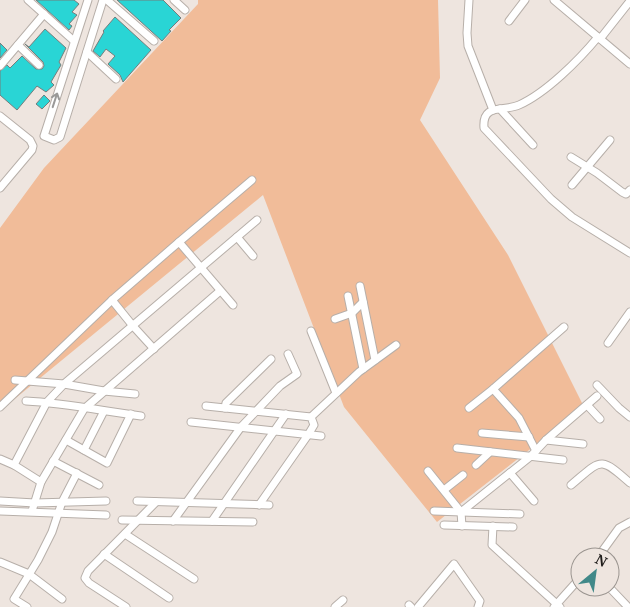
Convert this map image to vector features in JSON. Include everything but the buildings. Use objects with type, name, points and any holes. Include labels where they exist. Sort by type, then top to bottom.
[{"type":"street","points":[[28,0],[74,41]]},
{"type":"street","points":[[88,0],[44,136],[54,140],[60,137],[103,0]]},
{"type":"street","points":[[107,0],[154,42]]},
{"type":"street","points":[[174,0],[184,10]]},
{"type":"street","points":[[469,0],[466,33],[468,46],[497,109],[533,144]]},
{"type":"street","points":[[509,21],[525,0]]},
{"type":"street","points":[[554,0],[630,64]]},
{"type":"street","points":[[630,2],[599,38],[568,69],[540,93],[519,105],[497,109],[486,115],[483,120],[487,134],[551,199],[572,217],[630,253]]},
{"type":"street","points":[[0,66],[44,14]]},
{"type":"street","points":[[18,45],[39,65]]},
{"type":"street","points":[[87,52],[116,79]]},
{"type":"street","points":[[0,116],[30,140],[33,146],[32,150],[3,179],[0,188]]},
{"type":"street","points":[[572,185],[610,140]]},
{"type":"street","points":[[571,157],[622,192],[626,194],[630,190]]},
{"type":"street","points":[[0,407],[112,300],[252,180]]},
{"type":"street","points":[[14,465],[47,402],[64,384],[257,220]]},
{"type":"street","points":[[237,237],[253,256]]},
{"type":"street","points":[[179,242],[233,305]]},
{"type":"street","points":[[360,286],[375,360]]},
{"type":"street","points":[[32,511],[41,482],[84,409],[220,291]]},
{"type":"street","points":[[348,296],[363,368]]},
{"type":"street","points":[[112,300],[154,349]]},
{"type":"street","points":[[335,320],[352,313],[363,302]]},
{"type":"street","points":[[608,343],[630,312]]},
{"type":"street","points":[[356,335],[368,327]]},
{"type":"street","points":[[469,408],[494,389],[564,327]]},
{"type":"street","points":[[311,331],[336,393]]},
{"type":"street","points":[[311,417],[363,368],[396,345]]},
{"type":"street","points":[[174,521],[241,427],[280,386],[297,374],[288,354]]},
{"type":"street","points":[[225,408],[226,403],[271,359]]},
{"type":"street","points":[[15,380],[64,384],[135,394]]},
{"type":"street","points":[[597,385],[618,408],[630,417]]},
{"type":"street","points":[[494,389],[519,418],[529,437],[534,453]]},
{"type":"street","points":[[461,512],[534,453],[596,396]]},
{"type":"street","points":[[26,400],[141,416]]},
{"type":"street","points":[[587,405],[600,419]]},
{"type":"street","points":[[206,406],[311,417]]},
{"type":"street","points":[[84,450],[104,411]]},
{"type":"street","points":[[66,440],[107,463],[131,414]]},
{"type":"street","points":[[212,521],[286,414]]},
{"type":"street","points":[[259,505],[314,425],[311,417]]},
{"type":"street","points":[[191,422],[321,436]]},
{"type":"street","points":[[482,433],[529,437]]},
{"type":"street","points":[[546,440],[583,444]]},
{"type":"street","points":[[457,448],[490,452],[534,453],[563,460]]},
{"type":"street","points":[[476,465],[490,452]]},
{"type":"street","points":[[0,458],[41,482]]},
{"type":"street","points":[[54,462],[99,485]]},
{"type":"street","points":[[571,485],[596,464],[613,467],[630,483]]},
{"type":"street","points":[[428,471],[461,512],[462,526]]},
{"type":"street","points":[[27,607],[14,599],[52,532],[62,502],[77,473]]},
{"type":"street","points":[[510,473],[534,501]]},
{"type":"street","points":[[444,490],[463,475]]},
{"type":"street","points":[[0,501],[35,503],[106,502]]},
{"type":"street","points":[[137,501],[269,505]]},
{"type":"street","points":[[123,606],[89,583],[85,578],[88,571],[156,502]]},
{"type":"street","points":[[0,511],[106,515]]},
{"type":"street","points":[[434,511],[520,514]]},
{"type":"street","points":[[122,520],[252,522]]},
{"type":"street","points":[[605,547],[619,528],[630,522]]},
{"type":"street","points":[[444,525],[513,527]]},
{"type":"street","points":[[493,526],[492,545],[557,606],[570,590]]},
{"type":"street","points":[[124,534],[194,579]]},
{"type":"street","points":[[104,554],[169,598]]},
{"type":"street","points":[[0,562],[29,574],[62,599]]},
{"type":"street","points":[[418,607],[454,564],[480,601],[478,607]]},
{"type":"street","points":[[618,597],[628,607]]},
{"type":"street","points":[[335,607],[343,600]]},
{"type":"shaded area","points":[[198,0],[438,0],[440,78],[420,120],[508,255],[584,407],[437,522],[344,407],[263,195],[0,411],[0,228],[44,168],[198,4]]}]
